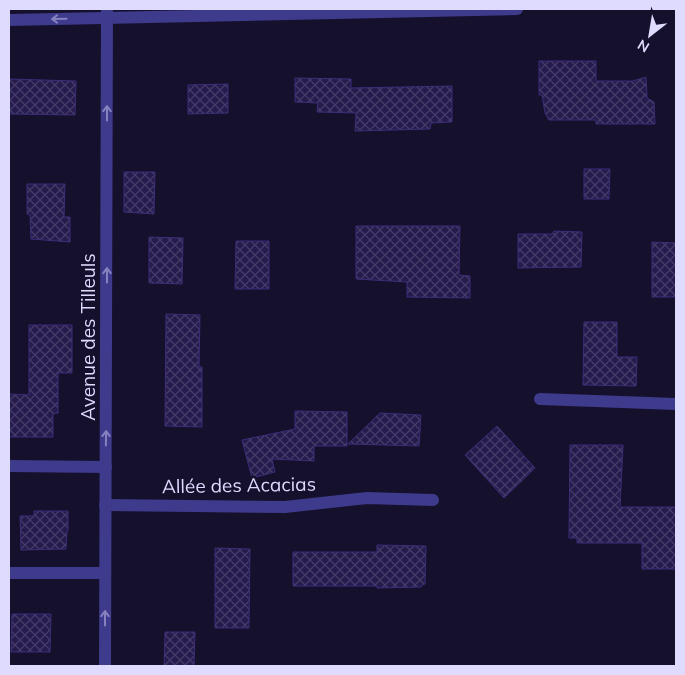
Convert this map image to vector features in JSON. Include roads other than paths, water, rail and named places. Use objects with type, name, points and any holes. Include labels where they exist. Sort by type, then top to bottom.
[{"type":"street","points":[[9,20],[107,14],[517,9]]},
{"type":"street","name":"Avenue des Tilleuls","points":[[105,666],[107,14]]},
{"type":"street","points":[[540,399],[676,404]]},
{"type":"street","points":[[9,466],[106,467]]},
{"type":"street","name":"Allée des Acacias","points":[[105,505],[285,507],[367,498],[433,500]]},
{"type":"street","points":[[9,572],[105,573]]}]
